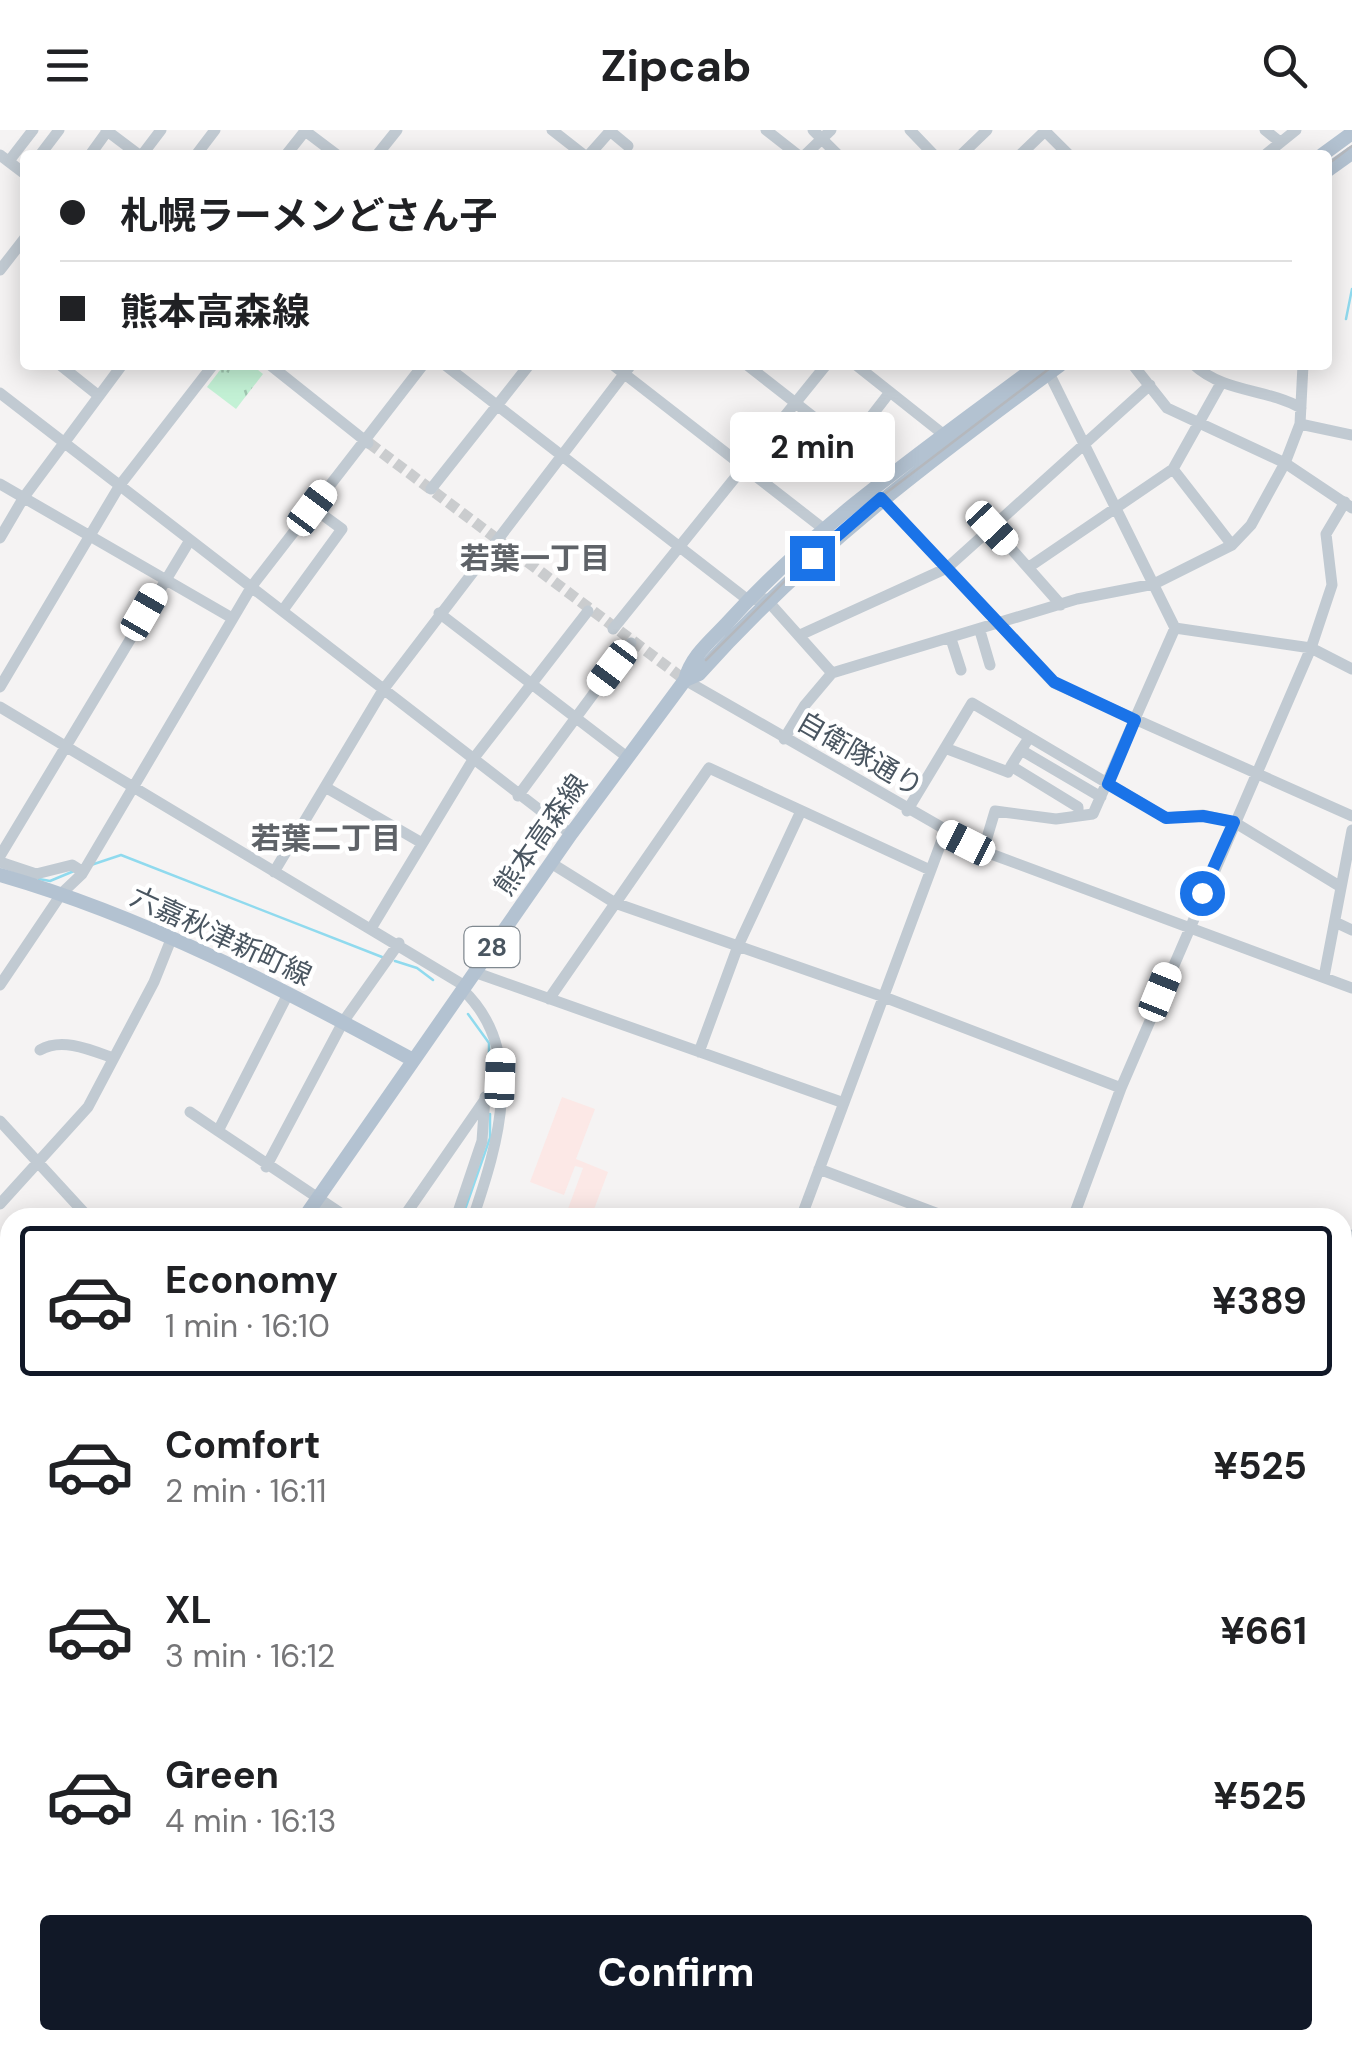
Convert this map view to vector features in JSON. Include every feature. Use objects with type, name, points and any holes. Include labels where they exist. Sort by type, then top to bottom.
[{"type":"main road","points":[[1329,150],[1352,133]]},
{"type":"main road","name":"熊本高森線","points":[[312,1207],[474,972],[685,680],[689,664],[748,600],[877,493],[1045,370]]},
{"type":"main road","name":"熊本高森線","points":[[877,493],[889,476],[949,439]]},
{"type":"main road","name":"熊本高森線","points":[[685,680],[699,674],[828,534]]},
{"type":"main road","name":"六嘉秋津新町線","points":[[0,875],[62,893],[172,937],[413,1060]]},
{"type":"street","points":[[4,158],[33,130]]},
{"type":"street","points":[[44,150],[59,130]]},
{"type":"street","points":[[107,130],[133,150]]},
{"type":"street","points":[[144,150],[161,130]]},
{"type":"street","points":[[200,150],[215,130]]},
{"type":"street","points":[[290,150],[305,130],[331,150]]},
{"type":"street","points":[[552,130],[580,150]]},
{"type":"street","points":[[766,130],[794,150]]},
{"type":"street","points":[[910,130],[929,150]]},
{"type":"street","points":[[966,150],[987,130]]},
{"type":"street","points":[[1025,150],[1045,130],[1064,150]]},
{"type":"street","points":[[1266,130],[1280,142]]},
{"type":"street","points":[[1271,150],[1296,130]]},
{"type":"street","points":[[592,150],[610,131],[628,146]]},
{"type":"street","points":[[0,270],[20,244]]},
{"type":"street","points":[[66,370],[99,396]]},
{"type":"street","points":[[0,538],[24,497],[118,370]]},
{"type":"street","points":[[0,688],[120,485],[209,370]]},
{"type":"street","points":[[276,370],[367,440]]},
{"type":"street","points":[[1,983],[62,893],[83,872],[252,586],[418,370]]},
{"type":"street","points":[[452,370],[748,600],[766,599],[832,673]]},
{"type":"street","points":[[431,489],[525,370]]},
{"type":"street","points":[[274,872],[384,690],[563,454],[622,370]]},
{"type":"street","points":[[625,370],[828,534]]},
{"type":"street","points":[[753,370],[889,476]]},
{"type":"street","points":[[612,629],[676,544],[822,370]]},
{"type":"street","points":[[862,370],[949,439]]},
{"type":"street","points":[[983,851],[995,811],[1056,819],[1094,814],[1175,628],[1051,370]]},
{"type":"street","points":[[1077,1208],[1186,928],[1310,648],[1332,585],[1326,534],[1348,504],[1285,463],[1167,408],[1138,370]]},
{"type":"street","points":[[1200,370],[1220,385],[1256,389],[1301,408]]},
{"type":"street","points":[[784,740],[805,704],[832,673],[1000,626],[1061,604],[1154,584],[1232,545],[1251,525],[1285,463],[1300,424],[1303,370]]},
{"type":"street","points":[[1029,567],[1172,469],[1220,385]]},
{"type":"street","points":[[800,636],[947,568],[1150,386]]},
{"type":"street","points":[[849,445],[890,392]]},
{"type":"street","points":[[0,394],[572,834]]},
{"type":"street","points":[[1300,424],[1352,435]]},
{"type":"street","points":[[1172,469],[1232,545]]},
{"type":"street","points":[[0,484],[232,618]]},
{"type":"street","points":[[877,493],[1054,682],[1352,816]]},
{"type":"street","points":[[282,610],[342,529],[312,508]]},
{"type":"street","points":[[992,528],[1061,604]]},
{"type":"street","points":[[83,872],[72,866],[36,874],[0,859],[190,540]]},
{"type":"street","points":[[372,927],[474,758],[588,611]]},
{"type":"street","points":[[439,613],[627,757]]},
{"type":"street","points":[[1175,628],[1310,648],[1352,669]]},
{"type":"street","points":[[980,631],[990,664]]},
{"type":"street","points":[[952,639],[961,670]]},
{"type":"street","points":[[518,796],[631,643]]},
{"type":"street","name":"自衛隊通り","points":[[685,680],[983,851],[1352,988]]},
{"type":"street","points":[[907,810],[972,703],[1166,818],[1203,816],[1234,822],[1341,887]]},
{"type":"street","points":[[0,706],[399,943],[464,988],[496,1034],[498,1143],[476,1208]]},
{"type":"street","points":[[945,748],[1008,772],[1030,738]]},
{"type":"street","points":[[1022,750],[1101,797]]},
{"type":"street","points":[[1011,766],[1078,808],[1078,816]]},
{"type":"street","points":[[548,998],[709,768],[930,870]]},
{"type":"street","points":[[326,787],[422,843]]},
{"type":"street","points":[[699,1052],[738,946],[801,811]]},
{"type":"street","points":[[1324,977],[1352,830]]},
{"type":"street","points":[[805,1208],[945,832]]},
{"type":"street","points":[[552,863],[615,903],[884,997],[1121,1088]]},
{"type":"street","points":[[1334,922],[1352,930]]},
{"type":"street","points":[[0,1204],[88,1107],[154,982],[172,937]]},
{"type":"street","points":[[266,1167],[344,1022],[399,943]]},
{"type":"street","points":[[474,972],[844,1103]]},
{"type":"street","points":[[218,1131],[288,994]]},
{"type":"street","points":[[40,1050],[48,1045],[71,1046],[113,1058]]},
{"type":"street","points":[[410,1208],[498,1081]]},
{"type":"street","points":[[459,1208],[482,1141],[485,1097]]},
{"type":"street","points":[[190,1112],[266,1167],[312,1207]]},
{"type":"street","points":[[0,1121],[80,1208]]},
{"type":"street","points":[[819,1169],[923,1208]]},
{"type":"shaded area","points":[[562,1097],[595,1109],[576,1159],[608,1172],[594,1208],[568,1208],[583,1168],[575,1166],[564,1195],[530,1182]]},
{"type":"green space","points":[[220,370],[258,370],[263,374],[236,409],[207,387]]},
{"type":"waterway","points":[[1346,319],[1352,289]]},
{"type":"waterway","points":[[91,865],[121,855],[382,957]]},
{"type":"waterway","points":[[39,879],[50,881],[74,871]]},
{"type":"waterway","points":[[395,961],[417,968],[433,980]]},
{"type":"waterway","points":[[468,1014],[489,1043],[489,1086]]},
{"type":"waterway","points":[[466,1208],[490,1138],[490,1114]]},
{"type":"tunnel","points":[[369,443],[685,680]]},
{"type":"tram line","points":[[1332,161],[1352,146]]},
{"type":"tram line","points":[[706,660],[831,535],[1047,370]]},
{"type":"district","name":"若葉一丁目","points":[[535,558]]},
{"type":"district","name":"若葉二丁目","points":[[326,838]]},
{"type":"route","points":[[812,558],[881,498],[1027,658],[1054,682],[1135,720],[1108,784],[1166,818],[1203,816],[1234,822],[1202,893]]}]
